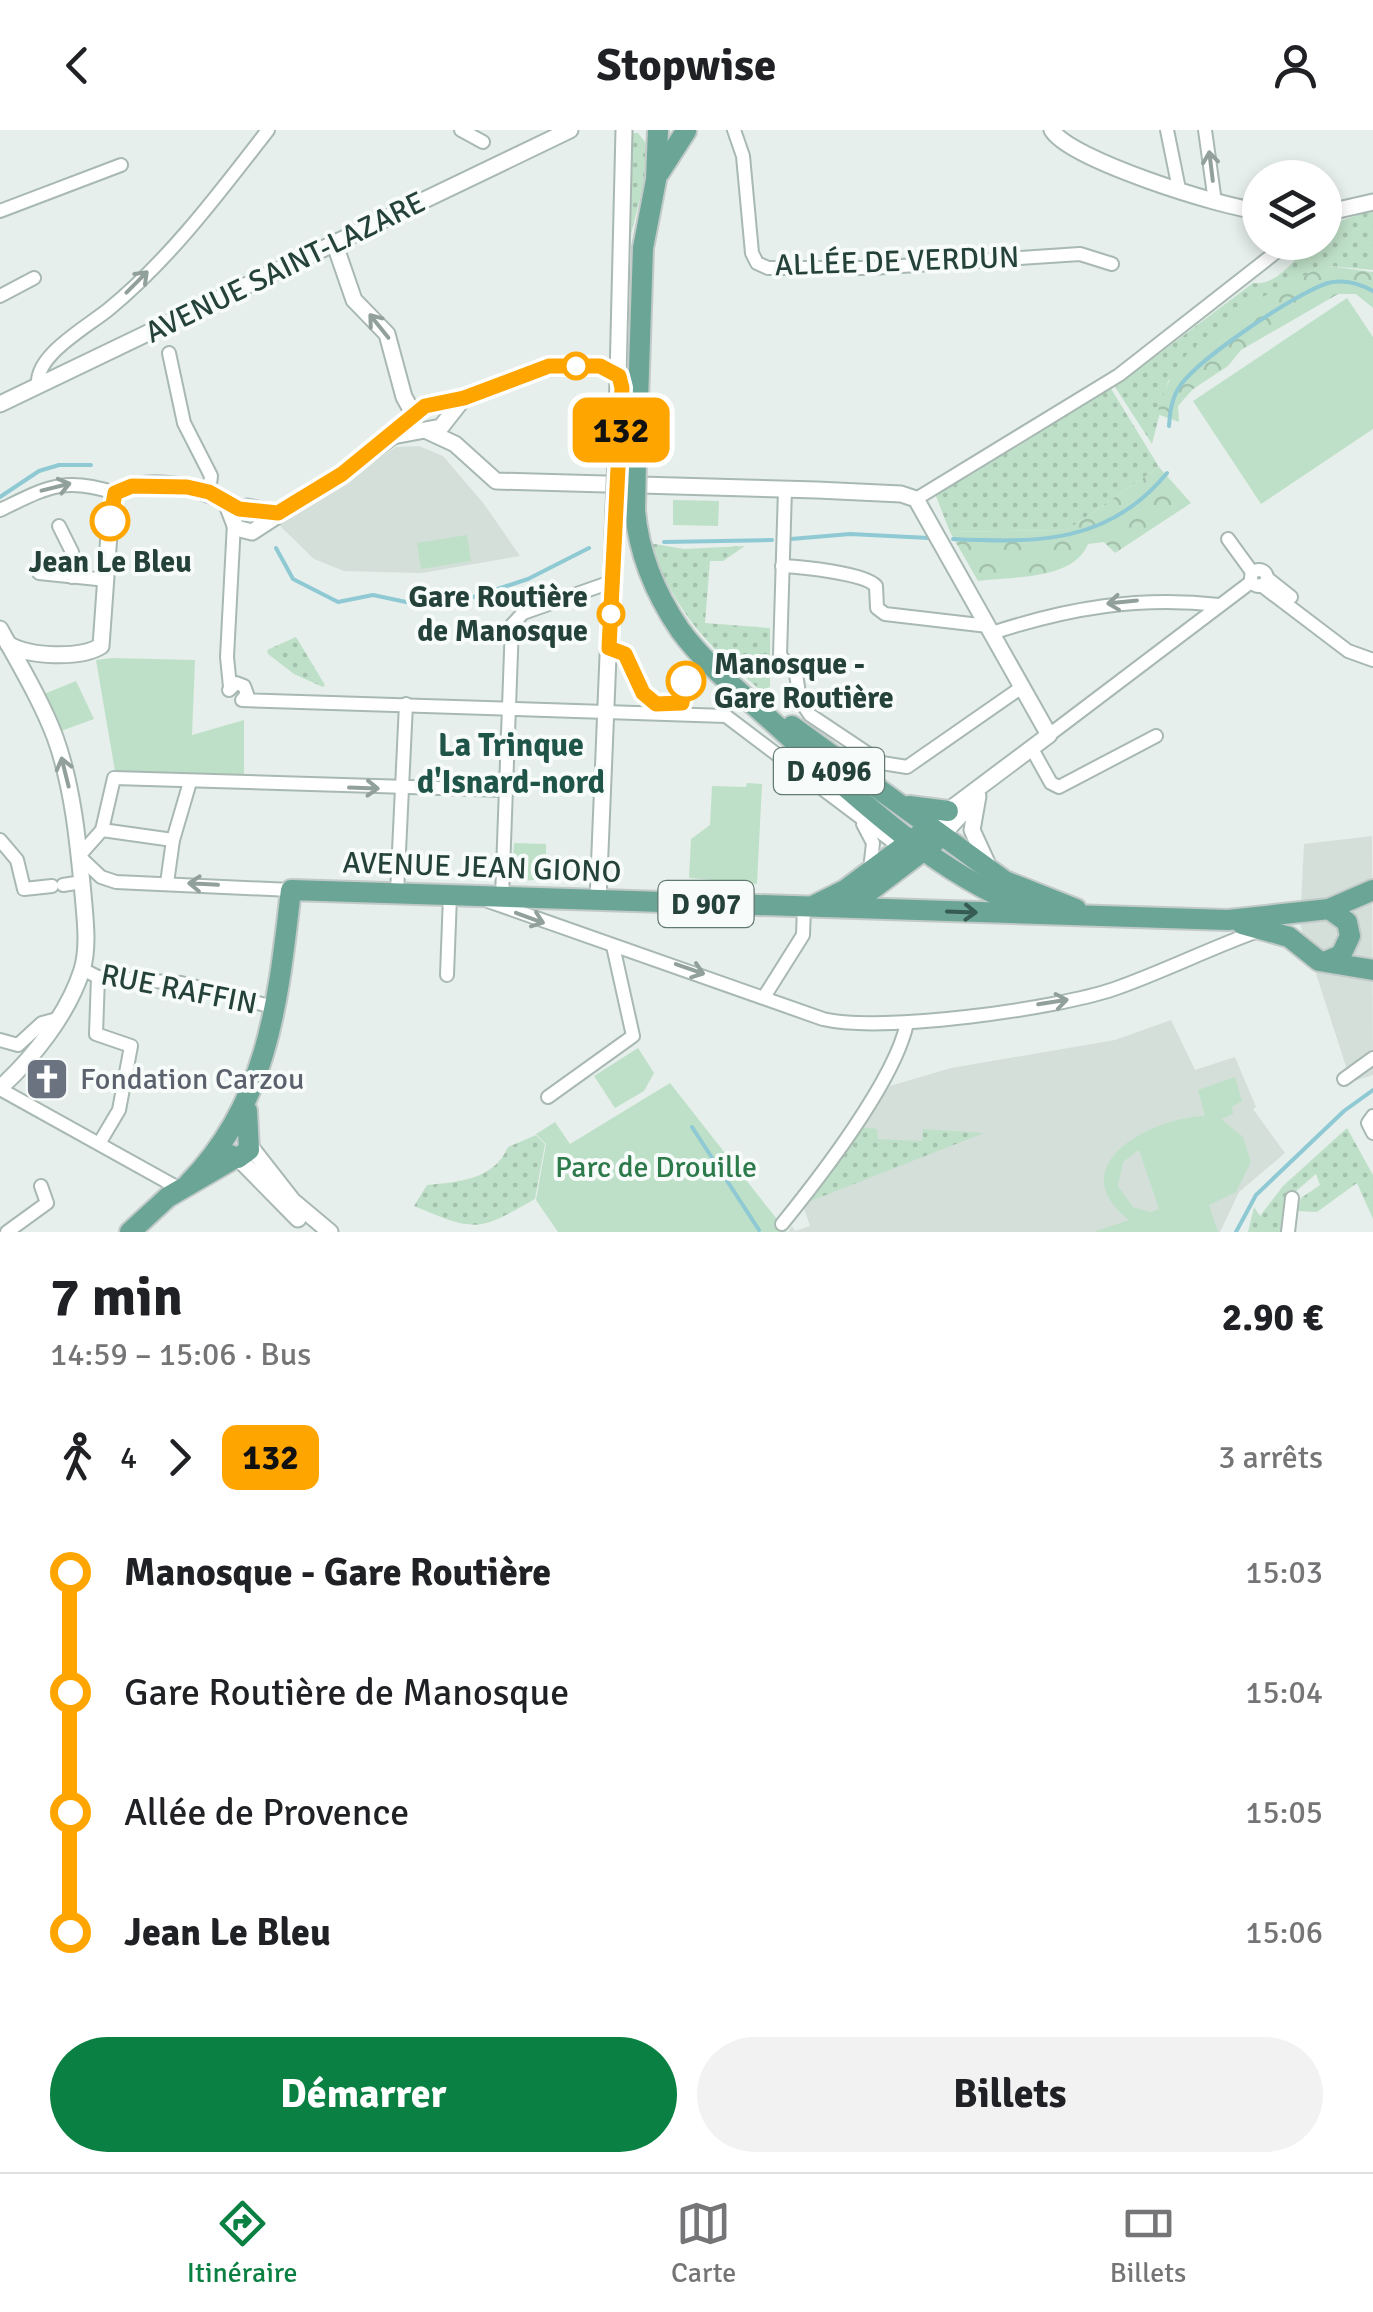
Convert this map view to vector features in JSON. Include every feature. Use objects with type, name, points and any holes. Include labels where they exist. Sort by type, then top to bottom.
[{"type":"main road","name":"D 4096","points":[[658,130],[656,180],[643,248],[623,456],[641,552],[660,598],[692,645],[748,698],[975,884],[1052,914]]},
{"type":"main road","points":[[668,130],[687,130]]},
{"type":"main road","name":"D 4096","points":[[656,180],[687,130]]},
{"type":"main road","name":"D 4096","points":[[748,698],[907,806],[925,840],[1005,881],[1076,909],[1108,916]]},
{"type":"main road","points":[[907,806],[948,811]]},
{"type":"main road","points":[[834,904],[870,870],[925,840]]},
{"type":"main road","points":[[834,904],[925,840]]},
{"type":"main road","points":[[925,840],[1004,889],[1076,909]]},
{"type":"main road","points":[[130,1232],[237,1146],[277,1008],[290,890]]},
{"type":"main road","name":"AVENUE JEAN GIONO","points":[[290,890],[834,904],[1228,920],[1320,911],[1373,894]]},
{"type":"main road","points":[[1327,961],[1341,955],[1373,894]]},
{"type":"main road","points":[[1320,911],[1347,922],[1372,970],[1311,958],[1300,946],[1300,924],[1320,911]]},
{"type":"main road","name":"AVENUE JEAN GIONO","points":[[1228,920],[1264,929],[1300,946]]},
{"type":"street","points":[[38,385],[41,366],[163,256],[268,130]]},
{"type":"street","points":[[462,130],[483,142]]},
{"type":"street","name":"AVENUE SAINT-LAZARE","points":[[0,402],[570,130]]},
{"type":"street","points":[[611,371],[620,312],[624,130]]},
{"type":"street","name":"ALLÉE DE VERDUN","points":[[734,130],[743,156],[752,253],[757,263],[768,268],[871,268],[1080,254],[1112,264]]},
{"type":"street","points":[[1052,130],[1071,150],[1214,202],[1242,207]]},
{"type":"street","points":[[1167,130],[1179,189]]},
{"type":"street","points":[[1205,130],[1214,202]]},
{"type":"street","points":[[0,211],[122,165]]},
{"type":"street","points":[[1342,210],[1373,202]]},
{"type":"street","points":[[620,312],[629,254],[649,203]]},
{"type":"street","points":[[335,245],[354,300],[388,334],[404,398],[417,423],[455,444],[486,476],[500,482],[893,493],[916,499],[1049,736]]},
{"type":"street","points":[[916,499],[1118,375],[1266,260]]},
{"type":"street","points":[[0,296],[34,278]]},
{"type":"street","points":[[169,353],[181,413],[211,476],[209,492]]},
{"type":"street","points":[[0,510],[56,484],[91,486],[115,493],[151,485],[209,492],[242,517],[278,513],[342,474],[393,436],[445,413],[464,398],[540,368],[611,371],[621,380],[623,456],[614,510],[598,900]]},
{"type":"street","points":[[417,423],[445,413]]},
{"type":"street","points":[[445,413],[455,444]]},
{"type":"street","points":[[786,489],[780,654],[796,674],[803,705],[836,735],[882,763],[899,767],[919,762],[1022,687]]},
{"type":"street","points":[[4,636],[40,652],[100,648],[106,634],[115,493]]},
{"type":"street","points":[[242,517],[234,552],[228,667],[237,690],[269,698],[726,716],[856,814],[925,840]]},
{"type":"street","points":[[59,526],[72,552],[72,577]]},
{"type":"street","points":[[1228,539],[1258,579],[1348,651],[1370,659]]},
{"type":"street","points":[[782,561],[869,579],[876,586],[877,608],[885,614],[990,629],[1111,603],[1174,600],[1219,605]]},
{"type":"street","points":[[39,572],[107,580]]},
{"type":"street","points":[[925,840],[948,811],[1258,579]]},
{"type":"street","points":[[502,897],[511,628],[517,618],[611,582]]},
{"type":"street","points":[[4,636],[34,692],[66,772],[80,856],[89,877],[82,970],[57,1019],[33,1054],[0,1089],[185,1186]]},
{"type":"street","points":[[34,692],[30,668],[40,652]]},
{"type":"street","points":[[397,893],[406,704]]},
{"type":"street","points":[[1032,749],[1049,780],[1058,788],[1156,736]]},
{"type":"street","points":[[925,840],[994,778]]},
{"type":"street","points":[[80,856],[102,830],[112,779],[505,790]]},
{"type":"street","points":[[167,883],[173,840],[190,782]]},
{"type":"street","points":[[978,796],[973,814],[974,839],[986,862],[1005,881]]},
{"type":"street","points":[[856,814],[873,842],[870,870]]},
{"type":"street","points":[[102,830],[173,840]]},
{"type":"street","points":[[0,840],[17,860],[24,888],[57,886],[89,877]]},
{"type":"street","name":"AVENUE JEAN GIONO","points":[[89,877],[116,882],[290,890]]},
{"type":"street","points":[[447,975],[450,896]]},
{"type":"street","points":[[476,897],[831,1020],[907,1022],[1100,993],[1264,929]]},
{"type":"street","points":[[764,998],[802,936],[834,904]]},
{"type":"street","points":[[548,1097],[632,1036],[614,946]]},
{"type":"street","name":"RUE RAFFIN","points":[[82,970],[98,978],[181,983],[277,1008]]},
{"type":"street","points":[[98,978],[96,1034],[131,1044],[119,1110],[100,1142]]},
{"type":"street","points":[[0,1040],[18,1044],[42,1022],[57,1019]]},
{"type":"street","points":[[782,1224],[858,1118],[889,1066],[907,1022]]},
{"type":"street","points":[[1344,1079],[1373,1058]]},
{"type":"street","points":[[1373,1116],[1368,1123],[1373,1133]]},
{"type":"street","points":[[237,1146],[313,1232]]},
{"type":"street","points":[[237,1146],[303,1212],[330,1232]]},
{"type":"street","points":[[8,1232],[47,1203],[41,1186]]},
{"type":"street","points":[[1288,1232],[1292,1198]]},
{"type":"shaded area","points":[[419,446],[443,456],[484,504],[520,556],[422,573],[344,571],[314,559],[279,525],[396,447]]},
{"type":"shaded area","points":[[1372,836],[1373,1075],[1351,1082],[1300,924],[1304,844]]},
{"type":"shaded area","points":[[1171,1020],[1195,1070],[1235,1057],[1256,1107],[1253,1109],[1285,1153],[1239,1192],[1220,1232],[788,1232],[792,1226],[795,1231],[810,1226],[804,1208],[890,1086],[951,1068],[1115,1040]]},
{"type":"green space","points":[[631,133],[638,133],[652,151],[627,250]]},
{"type":"green space","points":[[1373,210],[1373,270],[1329,266],[1168,381],[1152,444],[1115,387],[1253,283],[1278,276],[1295,260],[1342,260],[1342,220]]},
{"type":"green space","points":[[1329,266],[1373,272],[1373,308],[1356,294],[1338,294],[1241,350],[1228,366],[1193,389],[1178,406],[1179,422],[1157,414],[1175,370],[1208,335],[1270,293]]},
{"type":"green space","points":[[1347,298],[1373,337],[1373,429],[1261,504],[1193,401]]},
{"type":"green space","points":[[1110,387],[1159,467],[1067,530],[950,532],[934,491],[1018,446]]},
{"type":"green space","points":[[1159,467],[1191,503],[1115,553],[1104,542],[1088,544],[1080,556],[1056,571],[978,581],[950,532],[1067,530]]},
{"type":"green space","points":[[673,500],[719,501],[718,526],[673,525]]},
{"type":"green space","points":[[467,535],[471,561],[421,569],[417,543]]},
{"type":"green space","points":[[649,543],[684,549],[745,546],[723,561],[710,561],[705,623],[770,628],[770,686],[764,693],[695,627],[670,589]]},
{"type":"green space","points":[[296,637],[323,687],[294,674],[268,654],[267,650]]},
{"type":"green space","points":[[96,660],[195,660],[192,735],[244,720],[244,780],[115,771]]},
{"type":"green space","points":[[76,681],[94,719],[61,731],[44,694]]},
{"type":"green space","points":[[747,783],[762,784],[757,884],[689,878],[691,839],[710,825],[712,786],[746,787]]},
{"type":"green space","points":[[514,843],[546,844],[546,879],[521,881],[512,871]]},
{"type":"green space","points":[[638,1048],[654,1073],[644,1091],[615,1108],[594,1076]]},
{"type":"green space","points":[[1235,1077],[1242,1101],[1232,1107],[1233,1114],[1221,1119],[1243,1137],[1251,1162],[1236,1192],[1209,1205],[1218,1232],[1093,1232],[1129,1220],[1110,1200],[1104,1181],[1109,1163],[1121,1148],[1140,1135],[1184,1118],[1205,1116],[1198,1090]],"holes":[[[1139,1150],[1159,1209],[1150,1212],[1133,1207],[1118,1186],[1123,1162]]]},
{"type":"green space","name":"Parc de Drouille","points":[[670,1083],[787,1232],[558,1232],[536,1200],[546,1144],[536,1134],[555,1122],[570,1144]]},
{"type":"green space","points":[[861,1127],[877,1129],[878,1139],[922,1141],[923,1129],[984,1133],[808,1202]]},
{"type":"green space","points":[[1347,1128],[1373,1175],[1373,1219],[1357,1183],[1317,1212],[1297,1211],[1301,1198],[1320,1185],[1316,1174],[1287,1199],[1284,1232],[1248,1232],[1254,1207],[1260,1216],[1283,1186]]},
{"type":"green space","points":[[536,1135],[545,1144],[535,1199],[500,1218],[476,1225],[451,1221],[414,1206],[427,1185],[484,1173],[502,1158],[508,1147]]},
{"type":"waterway","points":[[1169,426],[1174,398],[1188,377],[1271,314],[1328,283],[1352,283],[1373,291]]},
{"type":"waterway","points":[[0,497],[39,471],[59,465],[91,465]]},
{"type":"waterway","points":[[953,539],[1042,539],[1096,526],[1121,514],[1167,473]]},
{"type":"waterway","points":[[791,539],[850,534],[929,538]]},
{"type":"waterway","points":[[664,542],[772,540]]},
{"type":"waterway","points":[[276,548],[293,579],[338,602],[373,595],[425,606],[455,603],[528,579],[589,548]]},
{"type":"waterway","points":[[1236,1232],[1256,1195],[1344,1111],[1373,1090]]},
{"type":"waterway","points":[[692,1127],[759,1230]]},
{"type":"bus line","name":"132","points":[[110,521],[115,493],[132,486],[151,485],[204,490],[239,509],[278,513],[342,474],[393,436],[419,408],[464,398],[540,368],[604,368],[621,380],[623,421],[616,446],[609,648],[625,654],[643,693],[656,704],[682,703],[686,681]]},
{"type":"place","name":"Jean Le Bleu","points":[[110,521]]},
{"type":"place","name":"Gare Routière de Manosque","points":[[611,614]]},
{"type":"place","name":"Manosque - Gare Routière","points":[[686,681]]},
{"type":"place","name":"Fondation Carzou","points":[[47,1079]]},
{"type":"district","name":"La Trinque d'Isnard-nord","points":[[511,764]]}]
